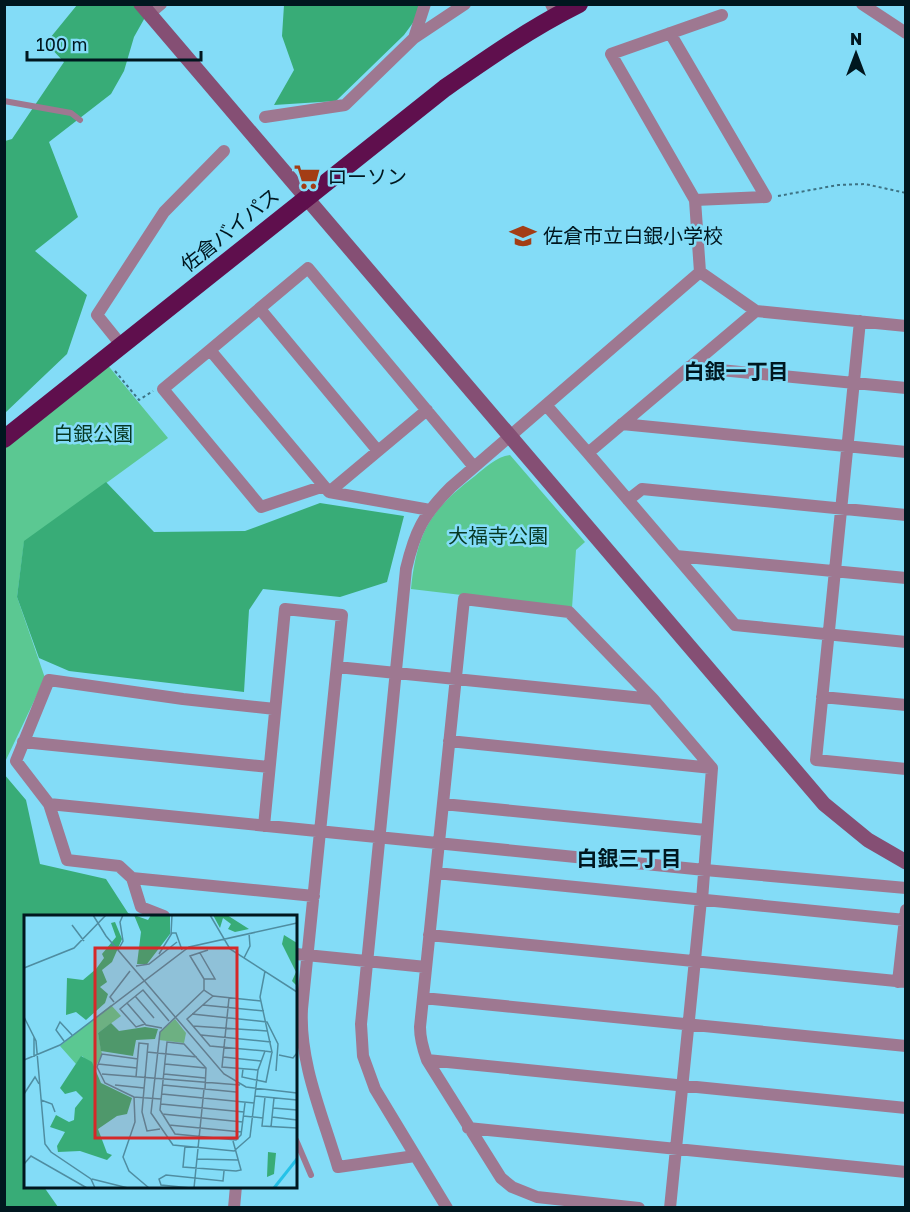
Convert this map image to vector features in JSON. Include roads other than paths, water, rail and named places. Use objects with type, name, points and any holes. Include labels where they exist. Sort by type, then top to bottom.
[{"type":"highway","name":"佐倉バイパス","points":[[4,439],[445,88],[554,10],[579,4]]},
{"type":"street","points":[[414,38],[425,4]]},
{"type":"street","points":[[265,117],[345,105],[414,38],[465,4]]},
{"type":"street","points":[[862,4],[906,33]]},
{"type":"street","points":[[150,8],[305,198],[824,804],[868,840],[906,862]]},
{"type":"street","points":[[700,272],[695,200],[611,54],[722,15]]},
{"type":"street","points":[[670,33],[766,197],[695,200]]},
{"type":"street","points":[[122,346],[97,315],[164,212],[224,151]]},
{"type":"street","points":[[427,410],[378,451],[326,489],[261,507],[163,389],[308,268],[427,410],[474,467]]},
{"type":"street","points":[[700,272],[756,311],[906,326]]},
{"type":"street","points":[[447,1208],[383,1104],[367,1071],[363,1056],[361,1024],[406,569],[415,537],[430,510],[451,488],[700,272]]},
{"type":"street","points":[[260,309],[378,451]]},
{"type":"street","points":[[588,453],[756,311]]},
{"type":"street","points":[[860,321],[816,760],[906,769]]},
{"type":"street","points":[[210,350],[326,489],[430,510]]},
{"type":"street","points":[[689,367],[906,388]]},
{"type":"street","points":[[546,405],[735,625],[906,642]]},
{"type":"street","points":[[622,424],[906,452]]},
{"type":"street","points":[[628,500],[642,489],[906,515]]},
{"type":"street","points":[[676,556],[906,578]]},
{"type":"street","points":[[639,1208],[537,1197],[519,1191],[501,1178],[427,1060],[420,1036],[464,599],[568,612],[653,699],[712,768],[705,870],[670,1208]]},
{"type":"street","points":[[264,826],[285,609],[342,615],[314,896],[302,955],[303,1050],[338,1167],[415,1156]]},
{"type":"street","points":[[337,667],[653,699]]},
{"type":"street","points":[[161,915],[141,907],[132,878],[119,866],[67,860],[49,804],[16,761],[49,680],[275,709]]},
{"type":"street","points":[[822,697],[906,705]]},
{"type":"street","points":[[449,741],[712,768]]},
{"type":"street","points":[[23,742],[270,766]]},
{"type":"street","points":[[49,804],[906,888]]},
{"type":"street","points":[[442,804],[706,830]]},
{"type":"street","points":[[429,935],[902,982],[905,915],[701,900],[436,873]]},
{"type":"street","points":[[132,878],[314,896]]},
{"type":"street","points":[[302,955],[426,967]]},
{"type":"street","points":[[423,998],[906,1046]]},
{"type":"street","points":[[427,1060],[906,1108]]},
{"type":"street","points":[[468,1128],[906,1172]]},
{"type":"street","points":[[234,1208],[236,1188]]},
{"type":"lane","points":[[4,101],[71,113],[80,120]]},
{"type":"lane","points":[[297,1142],[311,1175]]},
{"type":"place","name":"ローソン","points":[[307,177]]},
{"type":"place","name":"佐倉市立白銀小学校","points":[[523,236]]},
{"type":"district","name":"白銀一丁目","points":[[736,372]]},
{"type":"district","name":"白銀三丁目","points":[[629,859]]},
{"type":"park label","name":"白銀公園","points":[[93,434]]},
{"type":"park label","name":"大福寺公園","points":[[498,536]]}]
